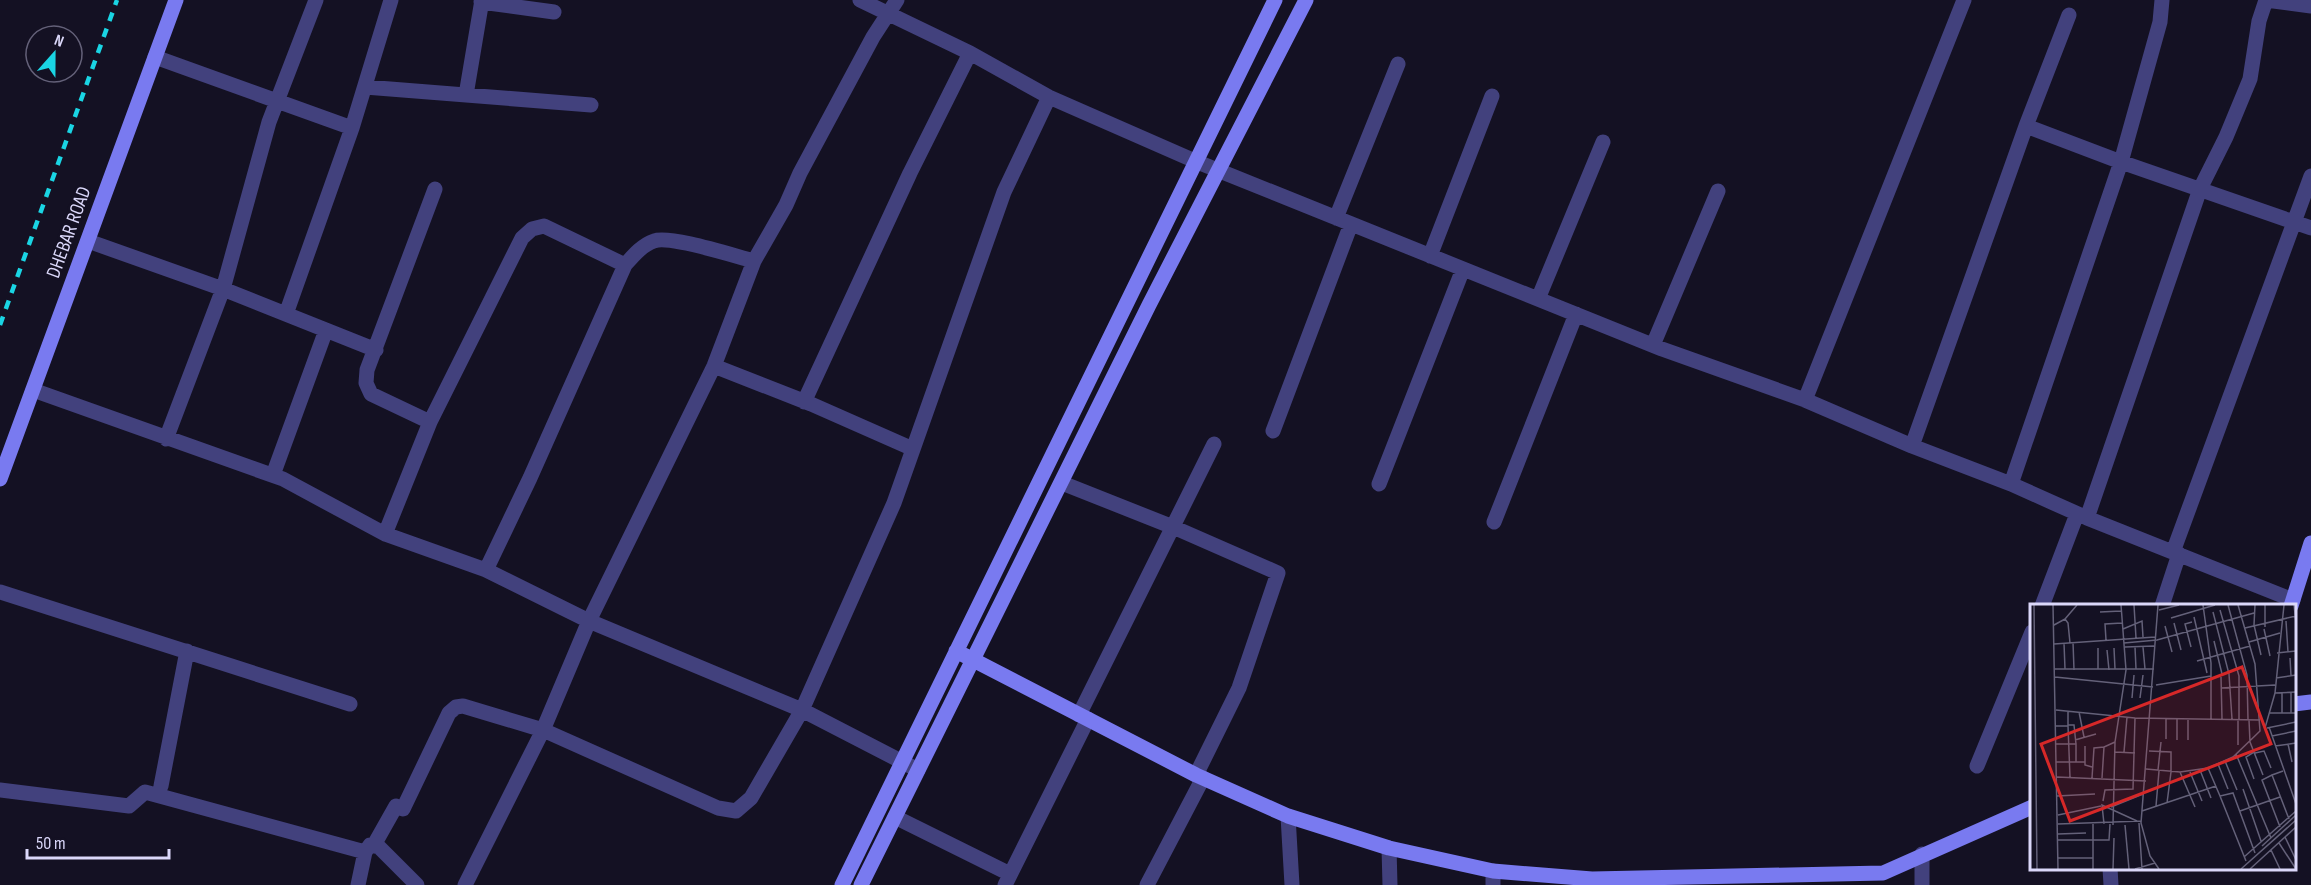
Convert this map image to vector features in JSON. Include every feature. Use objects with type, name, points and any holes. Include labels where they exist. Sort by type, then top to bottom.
[{"type":"street","name":"DHEBAR ROAD","points":[[0,479],[176,0]]},
{"type":"street","points":[[166,439],[223,289],[269,122],[316,0]]},
{"type":"street","points":[[286,314],[352,128],[391,0]]},
{"type":"street","points":[[860,0],[970,53],[1049,97],[1195,161],[1653,345],[1805,400],[2292,603],[2311,543]]},
{"type":"street","points":[[465,885],[543,730],[589,621],[714,366],[754,261],[786,205],[800,173],[873,37],[897,0]]},
{"type":"street","points":[[842,885],[1275,0]]},
{"type":"street","points":[[861,885],[1149,306],[1306,0]]},
{"type":"street","points":[[1805,400],[1964,0]]},
{"type":"street","points":[[2011,484],[2121,162],[2160,22],[2162,0]]},
{"type":"street","points":[[2043,604],[2082,516],[2200,189],[2226,137],[2250,79],[2259,21],[2266,0],[2311,6]]},
{"type":"street","points":[[466,95],[482,1],[554,12]]},
{"type":"street","points":[[1912,446],[2026,126],[2069,15]]},
{"type":"street","points":[[804,402],[910,173],[970,53]]},
{"type":"street","points":[[155,57],[352,128]]},
{"type":"street","points":[[1336,218],[1398,64]]},
{"type":"street","points":[[365,87],[591,105]]},
{"type":"street","points":[[1430,256],[1492,96]]},
{"type":"street","points":[[358,885],[370,849],[400,808],[449,713],[456,707],[469,707],[543,730],[718,808],[736,811],[751,798],[802,710],[894,503],[1004,192],[1049,97]]},
{"type":"street","points":[[2026,126],[2121,162],[2311,228]]},
{"type":"street","points":[[1538,299],[1603,142]]},
{"type":"street","points":[[2163,604],[2176,553],[2311,176]]},
{"type":"street","points":[[430,422],[371,394],[366,383],[368,370],[435,189]]},
{"type":"street","points":[[1653,345],[1718,191]]},
{"type":"street","points":[[1274,431],[1351,224]]},
{"type":"street","points":[[385,534],[430,422],[522,238],[532,229],[544,225],[626,265]]},
{"type":"street","points":[[88,241],[223,289],[376,350]]},
{"type":"street","points":[[486,570],[531,478],[626,265],[638,251],[654,241],[680,243],[754,261]]},
{"type":"street","points":[[1379,484],[1464,269]]},
{"type":"street","points":[[1494,522],[1576,314]]},
{"type":"street","points":[[273,475],[326,330]]},
{"type":"street","points":[[714,366],[913,449]]},
{"type":"street","points":[[33,390],[284,479],[385,534],[486,570],[589,621],[802,710],[918,770]]},
{"type":"street","points":[[895,817],[1008,880],[1083,717],[1214,444]]},
{"type":"street","points":[[1062,483],[1173,527],[1278,573],[1239,688],[1200,777],[1147,885]]},
{"type":"street","points":[[0,592],[350,704]]},
{"type":"street","points":[[1977,766],[2030,637]]},
{"type":"street","points":[[161,786],[187,651]]},
{"type":"street","points":[[956,651],[1200,777],[1288,816],[1493,878],[1592,882],[1789,880],[1883,873],[2030,808]]},
{"type":"street","points":[[2296,704],[2311,702]]},
{"type":"street","points":[[0,790],[129,806],[145,792],[370,849],[379,847],[417,885]]},
{"type":"street","points":[[1288,816],[1292,885]]},
{"type":"street","points":[[1389,848],[1390,885]]},
{"type":"street","points":[[1922,854],[1922,885]]},
{"type":"street","points":[[2110,870],[2111,885]]},
{"type":"railway","points":[[0,325],[117,0]]}]
